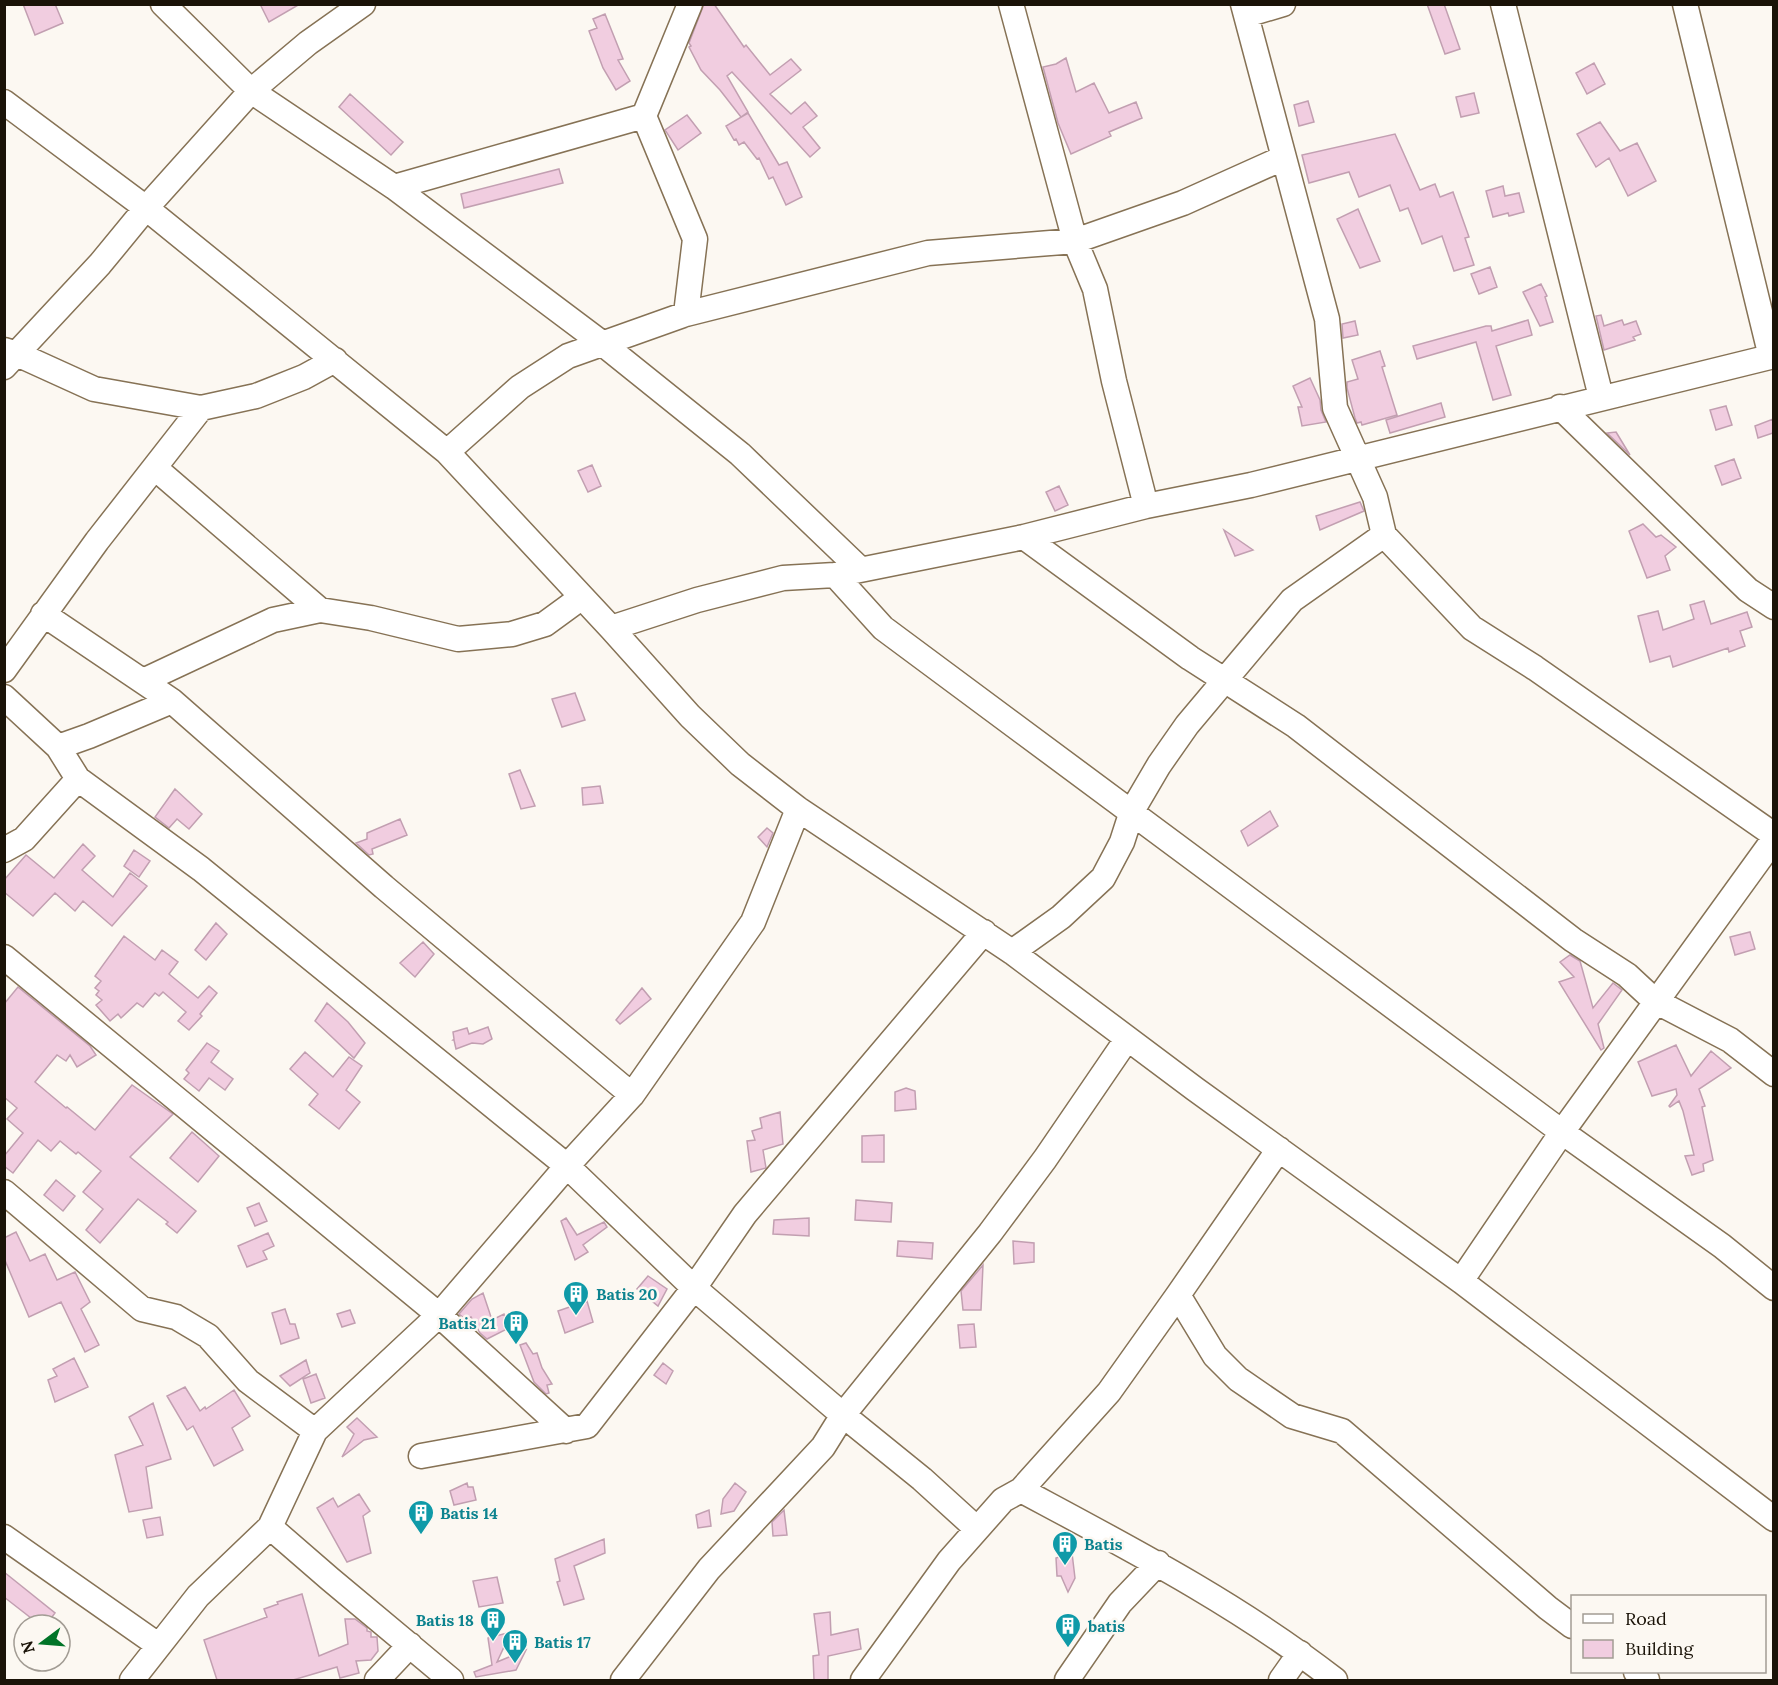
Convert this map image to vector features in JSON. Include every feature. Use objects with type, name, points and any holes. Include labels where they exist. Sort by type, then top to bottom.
[{"type":"street","points":[[163,4],[251,91],[394,186],[603,344],[740,454],[860,569]]},
{"type":"street","points":[[335,360],[304,377],[256,396],[201,408],[94,389],[9,357],[100,264],[146,208],[251,91],[308,43],[363,4]]},
{"type":"street","points":[[686,314],[695,239],[644,116],[690,4]]},
{"type":"street","points":[[1011,4],[1075,241],[1095,289],[1114,381],[1146,506]]},
{"type":"street","points":[[1283,4],[1245,10],[1327,319],[1335,408],[1375,497],[1384,535],[1472,628],[1535,668],[1773,837],[1562,1132],[1461,1281]]},
{"type":"street","points":[[1503,4],[1600,397]]},
{"type":"street","points":[[611,628],[697,600],[783,578],[835,575],[1024,537],[1146,506],[1251,485],[1600,397],[1772,357],[1685,4]]},
{"type":"street","points":[[4,102],[146,208],[447,452],[690,716],[740,764],[798,809],[1012,952],[1127,1039],[1461,1281],[1773,1519]]},
{"type":"street","points":[[394,186],[644,116]]},
{"type":"street","points":[[447,452],[520,387],[568,357],[686,314],[928,253],[1075,241],[1183,203],[1283,158]]},
{"type":"street","points":[[1560,407],[1748,590],[1773,607]]},
{"type":"street","points":[[4,670],[97,541],[201,408]]},
{"type":"street","points":[[155,468],[320,610]]},
{"type":"street","points":[[1012,952],[1061,917],[1103,878],[1122,842],[1132,812],[1159,765],[1187,725],[1292,600],[1384,535]]},
{"type":"street","points":[[1024,537],[1190,658],[1296,726],[1573,939],[1627,975],[1655,1001],[1731,1040],[1773,1074]]},
{"type":"street","points":[[835,575],[883,628],[1562,1132],[1722,1246],[1773,1288]]},
{"type":"street","points":[[143,681],[273,620],[320,610],[371,618],[458,639],[512,634],[545,624],[582,597]]},
{"type":"street","points":[[43,614],[172,701],[384,888],[632,1095]]},
{"type":"street","points":[[4,697],[58,747],[78,779],[201,869],[567,1166],[694,1288],[922,1479],[977,1529]]},
{"type":"street","points":[[58,747],[172,701]]},
{"type":"street","points":[[4,850],[24,839],[78,779]]},
{"type":"street","points":[[132,1680],[198,1596],[270,1527],[315,1431],[440,1316],[567,1166],[632,1095],[753,922],[798,809]]},
{"type":"street","points":[[421,1456],[587,1426],[694,1288],[745,1214],[984,932]]},
{"type":"street","points":[[4,957],[440,1316],[566,1431]]},
{"type":"street","points":[[623,1680],[709,1569],[823,1447],[843,1414],[990,1233],[1045,1159],[1127,1039]]},
{"type":"street","points":[[863,1680],[949,1561],[1003,1500],[1021,1490],[1109,1392],[1279,1149]]},
{"type":"street","points":[[4,1192],[142,1309],[176,1317],[208,1336],[248,1381],[315,1431]]},
{"type":"street","points":[[1179,1295],[1215,1356],[1238,1379],[1292,1416],[1342,1431],[1571,1625]]},
{"type":"street","points":[[1021,1490],[1158,1563],[1300,1653],[1335,1680]]},
{"type":"street","points":[[270,1527],[451,1680]]},
{"type":"street","points":[[4,1537],[158,1645]]},
{"type":"street","points":[[1067,1680],[1120,1603],[1158,1563]]},
{"type":"street","points":[[377,1680],[410,1645]]},
{"type":"street","points":[[1281,1680],[1300,1653]]},
{"type":"building","points":[[23,4],[55,4],[63,23],[35,35]]},
{"type":"building","points":[[260,4],[300,4],[269,22]]},
{"type":"building","points":[[704,4],[714,4],[744,47],[746,45],[770,75],[791,59],[801,70],[770,94],[791,114],[805,102],[817,116],[803,127],[820,148],[810,157],[732,72],[727,76],[748,112],[741,117],[701,70],[689,43]]},
{"type":"building","points":[[1427,4],[1444,4],[1460,49],[1445,54]]},
{"type":"building","points":[[605,14],[623,59],[618,60],[630,81],[616,90],[603,68],[589,31],[597,28],[593,19]]},
{"type":"building","points":[[1066,58],[1076,92],[1094,83],[1109,113],[1136,102],[1142,118],[1109,132],[1111,136],[1071,154],[1058,123],[1043,67],[1056,64]]},
{"type":"building","points":[[1594,63],[1605,84],[1587,94],[1576,73]]},
{"type":"building","points":[[1474,93],[1479,113],[1461,117],[1456,97]]},
{"type":"building","points":[[350,94],[403,142],[391,155],[339,107]]},
{"type":"building","points":[[1308,101],[1314,122],[1299,126],[1294,105]]},
{"type":"building","points":[[748,113],[779,165],[787,162],[802,197],[786,205],[773,177],[769,179],[759,158],[757,159],[744,142],[739,145],[736,139],[734,140],[726,126]]},
{"type":"building","points":[[687,115],[701,133],[678,150],[665,130]]},
{"type":"building","points":[[1600,122],[1620,151],[1637,143],[1656,181],[1628,196],[1609,158],[1596,167],[1577,134]]},
{"type":"building","points":[[1395,134],[1420,190],[1435,184],[1440,197],[1453,192],[1469,237],[1465,238],[1474,265],[1454,271],[1442,236],[1422,244],[1408,208],[1400,211],[1390,185],[1359,197],[1349,172],[1309,183],[1302,155]]},
{"type":"building","points":[[559,169],[563,183],[464,208],[461,194]]},
{"type":"building","points":[[1503,186],[1505,196],[1519,193],[1524,212],[1493,217],[1486,191]]},
{"type":"building","points":[[1358,209],[1380,261],[1360,268],[1337,219]]},
{"type":"building","points":[[1490,267],[1497,287],[1479,294],[1471,274]]},
{"type":"building","points":[[1541,284],[1547,296],[1545,297],[1553,322],[1540,326],[1523,292]]},
{"type":"building","points":[[1601,315],[1604,326],[1622,320],[1624,325],[1636,321],[1641,334],[1633,337],[1635,340],[1604,350],[1596,316]]},
{"type":"building","points":[[1528,320],[1532,335],[1496,346],[1511,395],[1493,400],[1476,342],[1417,359],[1413,346],[1486,326],[1491,326],[1492,331]]},
{"type":"building","points":[[1355,321],[1358,335],[1343,338],[1342,324]]},
{"type":"building","points":[[1380,351],[1385,366],[1382,367],[1397,415],[1362,425],[1361,422],[1357,423],[1347,388],[1347,382],[1358,379],[1352,360]]},
{"type":"building","points":[[1310,378],[1320,400],[1326,422],[1302,426],[1298,407],[1302,407],[1293,386]]},
{"type":"building","points":[[1441,403],[1445,417],[1390,433],[1386,420]]},
{"type":"building","points":[[1726,406],[1732,425],[1716,430],[1710,410]]},
{"type":"building","points":[[1773,419],[1773,433],[1758,438],[1755,426]]},
{"type":"building","points":[[1616,432],[1630,455],[1607,433]]},
{"type":"building","points":[[1734,459],[1741,478],[1722,485],[1715,466]]},
{"type":"building","points":[[592,465],[601,486],[588,492],[578,471]]},
{"type":"building","points":[[1059,486],[1068,505],[1055,511],[1046,492]]},
{"type":"building","points":[[1360,502],[1364,511],[1320,530],[1316,516]]},
{"type":"building","points":[[1643,524],[1656,537],[1661,535],[1676,547],[1665,556],[1670,570],[1647,578],[1629,531]]},
{"type":"building","points":[[1224,530],[1253,550],[1235,556]]},
{"type":"building","points":[[1704,601],[1711,624],[1747,612],[1752,627],[1740,631],[1745,646],[1729,652],[1728,648],[1673,667],[1670,656],[1650,662],[1638,616],[1658,611],[1663,630],[1694,619],[1690,605]]},
{"type":"building","points":[[575,693],[585,720],[562,727],[552,699]]},
{"type":"building","points":[[520,770],[535,806],[521,809],[509,774]]},
{"type":"building","points":[[600,786],[603,803],[583,805],[582,788]]},
{"type":"building","points":[[175,789],[202,814],[189,829],[177,819],[169,828],[155,817]]},
{"type":"building","points":[[1270,811],[1278,826],[1248,846],[1241,831]]},
{"type":"building","points":[[400,819],[407,835],[372,849],[373,854],[369,855],[356,843],[367,839],[367,833]]},
{"type":"building","points":[[767,828],[773,833],[767,847],[758,837]]},
{"type":"building","points":[[83,844],[95,856],[82,870],[113,897],[130,873],[147,886],[112,926],[83,901],[75,911],[55,893],[33,916],[4,892],[4,880],[26,855],[54,878]]},
{"type":"building","points":[[134,850],[150,861],[139,877],[124,866]]},
{"type":"building","points":[[216,923],[227,934],[206,960],[195,950]]},
{"type":"building","points":[[1750,932],[1755,949],[1735,955],[1730,937]]},
{"type":"building","points":[[124,936],[155,960],[162,950],[178,962],[169,974],[198,998],[209,986],[217,993],[200,1014],[202,1016],[189,1030],[178,1021],[186,1012],[163,992],[159,996],[155,993],[143,1007],[137,1003],[121,1018],[118,1014],[110,1021],[96,1005],[102,1000],[96,995],[99,991],[95,988],[101,981],[95,976]]},
{"type":"building","points":[[423,942],[434,954],[415,977],[400,963]]},
{"type":"building","points":[[1570,955],[1580,961],[1593,1008],[1613,983],[1622,990],[1598,1024],[1604,1048],[1601,1050],[1559,982],[1574,977],[1560,962]]},
{"type":"building","points":[[18,987],[90,1046],[96,1055],[77,1067],[70,1055],[66,1061],[57,1055],[35,1082],[66,1108],[95,1130],[132,1085],[173,1114],[130,1157],[196,1211],[177,1233],[166,1224],[168,1222],[138,1199],[100,1243],[86,1230],[103,1209],[83,1192],[101,1171],[60,1141],[51,1151],[38,1140],[13,1173],[4,1166],[4,1156],[23,1133],[7,1119],[17,1108],[4,1097],[4,1004]]},
{"type":"building","points":[[642,988],[651,999],[620,1024],[616,1020]]},
{"type":"building","points":[[327,1003],[348,1022],[365,1043],[354,1058],[315,1021]]},
{"type":"building","points":[[488,1027],[492,1039],[483,1044],[472,1043],[456,1049],[453,1032],[467,1028],[469,1034]]},
{"type":"building","points":[[207,1043],[219,1051],[211,1062],[233,1079],[225,1090],[209,1078],[199,1091],[184,1079],[189,1073],[186,1070]]},
{"type":"building","points":[[1676,1045],[1691,1076],[1711,1051],[1731,1068],[1699,1089],[1705,1106],[1702,1107],[1713,1160],[1703,1164],[1704,1171],[1692,1175],[1685,1156],[1694,1155],[1683,1111],[1679,1101],[1669,1106],[1677,1095],[1676,1089],[1652,1096],[1638,1062]]},
{"type":"building","points":[[305,1052],[333,1077],[349,1057],[362,1066],[346,1090],[360,1102],[339,1129],[309,1105],[318,1094],[290,1069]]},
{"type":"building","points":[[906,1088],[915,1091],[916,1109],[895,1111],[895,1092]]},
{"type":"building","points":[[780,1112],[783,1144],[763,1150],[766,1168],[751,1172],[747,1141],[755,1140],[752,1131],[762,1128],[760,1118]]},
{"type":"building","points":[[192,1132],[219,1156],[198,1182],[170,1158]]},
{"type":"building","points":[[884,1135],[884,1162],[862,1162],[862,1136]]},
{"type":"building","points":[[56,1180],[75,1196],[63,1211],[44,1195]]},
{"type":"building","points":[[856,1200],[892,1203],[891,1222],[855,1220]]},
{"type":"building","points":[[259,1203],[267,1221],[255,1226],[247,1208]]},
{"type":"building","points":[[566,1218],[577,1235],[604,1222],[607,1227],[583,1245],[588,1252],[575,1260],[561,1221]]},
{"type":"building","points":[[809,1218],[809,1236],[773,1234],[774,1220]]},
{"type":"building","points":[[16,1232],[30,1261],[45,1254],[57,1280],[75,1272],[90,1302],[81,1309],[99,1345],[85,1352],[61,1302],[29,1317],[4,1258],[4,1238]]},
{"type":"building","points":[[268,1233],[274,1246],[263,1251],[267,1259],[247,1267],[238,1246]]},
{"type":"building","points":[[898,1241],[933,1243],[932,1259],[897,1256]]},
{"type":"building","points":[[1013,1241],[1034,1243],[1034,1262],[1014,1264]]},
{"type":"building","points":[[983,1265],[981,1310],[963,1310],[961,1291]]},
{"type":"building","points":[[648,1276],[667,1289],[658,1306],[637,1289]]},
{"type":"building","points":[[483,1293],[492,1320],[504,1314],[509,1328],[487,1339],[480,1333],[471,1317],[465,1319],[459,1314],[472,1299]]},
{"type":"building","name":"Batis 20","points":[[587,1301],[593,1322],[565,1333],[558,1311]]},
{"type":"building","points":[[285,1309],[290,1324],[295,1324],[299,1338],[281,1344],[272,1313]]},
{"type":"building","points":[[350,1310],[355,1323],[342,1327],[337,1314]]},
{"type":"building","points":[[974,1324],[976,1347],[960,1348],[958,1325]]},
{"type":"building","points":[[526,1343],[533,1354],[537,1353],[542,1368],[552,1384],[547,1385],[549,1393],[546,1394],[534,1382],[520,1345]]},
{"type":"building","points":[[74,1358],[88,1387],[55,1402],[48,1380],[57,1376],[53,1369]]},
{"type":"building","points":[[306,1360],[310,1373],[290,1386],[280,1376]]},
{"type":"building","points":[[663,1363],[673,1371],[666,1384],[654,1375]]},
{"type":"building","points":[[316,1374],[325,1398],[311,1403],[303,1379]]},
{"type":"building","points":[[185,1387],[200,1411],[234,1390],[250,1416],[232,1428],[243,1450],[214,1466],[193,1426],[187,1430],[167,1396]]},
{"type":"building","points":[[153,1403],[171,1459],[146,1467],[152,1508],[129,1512],[115,1455],[143,1445],[129,1417]]},
{"type":"building","points":[[357,1418],[377,1437],[364,1440],[342,1457],[354,1434],[347,1427]]},
{"type":"building","points":[[467,1483],[468,1487],[473,1487],[476,1500],[454,1505],[450,1491]]},
{"type":"building","points":[[735,1483],[746,1492],[734,1511],[721,1514],[723,1499]]},
{"type":"building","points":[[359,1494],[370,1511],[363,1516],[371,1553],[347,1562],[317,1508],[333,1498],[338,1507]]},
{"type":"building","points":[[709,1510],[711,1526],[698,1528],[696,1515]]},
{"type":"building","points":[[784,1510],[787,1535],[773,1536],[772,1522]]},
{"type":"building","points":[[160,1517],[163,1535],[147,1538],[143,1520]]},
{"type":"building","points":[[604,1539],[605,1553],[574,1566],[584,1599],[564,1605],[557,1582],[560,1581],[555,1559]]},
{"type":"building","name":"Batis","points":[[1072,1553],[1075,1578],[1068,1592],[1061,1576],[1057,1576],[1056,1558]]},
{"type":"building","points":[[4,1572],[55,1613],[25,1613],[4,1597]]},
{"type":"building","points":[[497,1577],[503,1603],[479,1607],[473,1581]]},
{"type":"building","points":[[302,1594],[319,1656],[348,1644],[345,1619],[355,1619],[371,1632],[371,1637],[377,1637],[378,1651],[371,1660],[356,1661],[359,1673],[340,1678],[337,1667],[293,1680],[217,1680],[204,1640],[267,1617],[264,1609]]},
{"type":"building","points":[[830,1612],[831,1635],[858,1629],[861,1649],[828,1656],[828,1680],[814,1680],[813,1656],[819,1655],[814,1614]]},
{"type":"building","points":[[511,1632],[497,1662],[526,1650],[516,1670],[476,1677],[474,1672],[492,1665],[488,1638]]},
{"type":"place","name":"Batis 20","points":[[576,1317]]},
{"type":"place","name":"Batis 21","points":[[516,1346]]},
{"type":"place","name":"Batis 14","points":[[421,1536]]},
{"type":"place","name":"Batis","points":[[1065,1567]]},
{"type":"place","name":"Batis 18","points":[[493,1643]]},
{"type":"place","name":"batis","points":[[1068,1649]]},
{"type":"place","name":"Batis 17","points":[[515,1665]]}]
